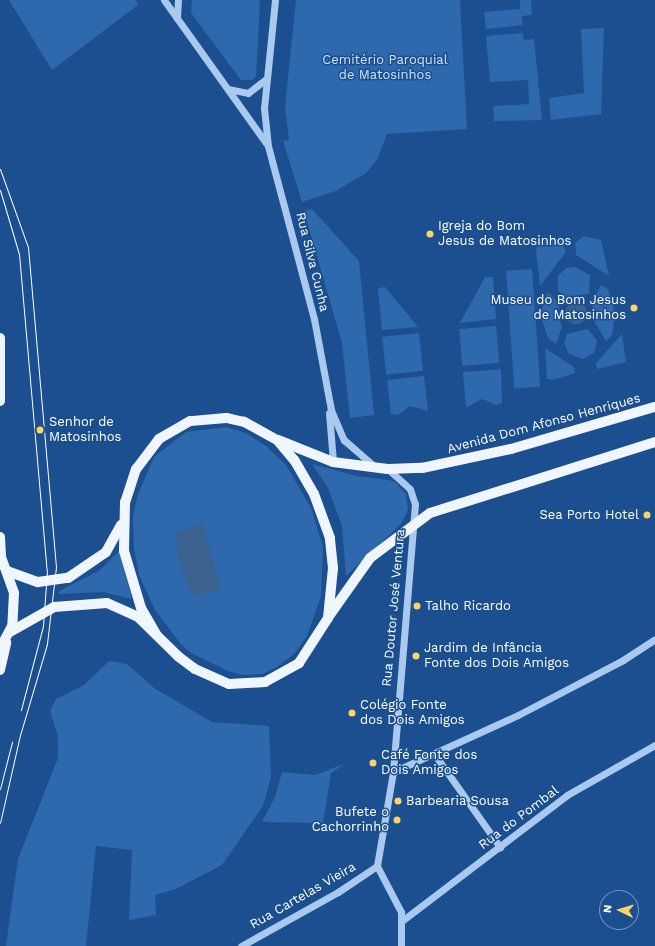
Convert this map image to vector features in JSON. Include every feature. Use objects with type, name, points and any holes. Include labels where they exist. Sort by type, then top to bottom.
[{"type":"main road","points":[[0,338],[0,401]]},
{"type":"main road","name":"Avenida Dom Afonso Henriques","points":[[276,440],[333,462],[383,468],[463,462],[655,407]]},
{"type":"main road","points":[[3,565],[28,581],[47,583],[80,572],[106,552],[123,518],[136,469],[159,439],[173,429],[190,421],[226,418],[244,422],[276,440],[307,480],[326,522],[333,568],[328,618]]},
{"type":"main road","points":[[0,649],[8,636],[54,607],[88,602],[107,603],[128,610],[156,634],[179,657],[210,678],[248,685],[282,674],[299,663],[370,558],[414,523],[446,506],[655,442]]},
{"type":"main road","points":[[123,518],[124,551],[130,579],[156,634]]},
{"type":"main road","points":[[0,537],[3,565],[14,593],[8,636],[0,670]]},
{"type":"street","points":[[164,0],[268,146]]},
{"type":"street","points":[[178,0],[178,20]]},
{"type":"street","points":[[268,146],[264,120],[275,0]]},
{"type":"street","points":[[228,89],[248,93],[267,77]]},
{"type":"street","name":"Rua Silva Cunha","points":[[268,146],[314,319],[330,410],[344,440],[383,468]]},
{"type":"street","name":"Rua Silva Cunha","points":[[326,385],[333,462]]},
{"type":"street","name":"Rua Doutor José Ventura","points":[[377,866],[393,772],[415,504],[410,489],[383,468]]},
{"type":"street","points":[[393,772],[435,756],[623,660],[655,639]]},
{"type":"street","name":"Rua do Pombal","points":[[403,920],[567,795],[655,745]]},
{"type":"street","points":[[435,756],[500,847]]},
{"type":"street","points":[[377,866],[403,920],[401,946]]},
{"type":"street","name":"Rua Cartelas Vieira","points":[[241,946],[338,892],[377,866]]},
{"type":"green space","points":[[9,0],[136,0],[138,5],[52,70]]},
{"type":"green space","points":[[192,0],[260,0],[256,76],[253,80],[241,80],[191,13]]},
{"type":"green space","name":"Cemitério Paroquial de Matosinhos","points":[[296,0],[460,0],[467,129],[387,134],[377,160],[366,173],[336,191],[302,202],[283,141],[289,140],[285,106]]},
{"type":"green space","points":[[520,0],[531,0],[532,15],[522,16],[523,25],[486,29],[484,12],[520,9]]},
{"type":"green space","points":[[604,28],[601,114],[551,120],[549,98],[584,93],[581,29]]},
{"type":"green space","points":[[523,33],[524,40],[534,39],[542,120],[494,121],[493,106],[529,104],[528,80],[490,82],[486,36]]},
{"type":"green space","points":[[312,209],[359,261],[374,415],[350,418],[342,343],[304,211]]},
{"type":"green space","points":[[584,236],[601,240],[609,276],[576,255],[575,243]]},
{"type":"green space","points":[[548,237],[562,241],[566,252],[540,286],[536,250],[538,243]]},
{"type":"green space","points":[[575,267],[590,275],[589,294],[563,297],[558,290],[558,276],[566,268]]},
{"type":"green space","points":[[532,269],[540,387],[514,389],[506,271]]},
{"type":"green space","points":[[485,277],[493,277],[496,319],[460,323]]},
{"type":"green space","points":[[601,285],[608,289],[615,313],[612,335],[606,341],[594,321],[592,302]]},
{"type":"green space","points":[[385,287],[418,327],[382,330],[378,288]]},
{"type":"green space","points":[[549,293],[560,304],[558,314],[562,327],[556,344],[548,338],[541,317],[544,297]]},
{"type":"green space","points":[[496,326],[499,363],[462,366],[459,329]]},
{"type":"green space","points":[[588,329],[597,341],[594,353],[583,359],[569,354],[564,343],[567,334]]},
{"type":"green space","points":[[419,333],[423,371],[386,375],[382,337]]},
{"type":"green space","points":[[622,334],[626,362],[597,369],[596,363]]},
{"type":"green space","points":[[545,348],[574,367],[575,373],[553,380],[547,379]]},
{"type":"green space","points":[[501,369],[502,403],[496,405],[482,399],[466,408],[463,372]]},
{"type":"green space","points":[[424,376],[428,411],[410,406],[398,415],[391,414],[387,380]]},
{"type":"green space","points":[[226,427],[246,433],[266,446],[286,465],[311,508],[323,547],[321,596],[307,636],[294,654],[277,667],[262,674],[242,675],[228,671],[191,653],[180,643],[155,610],[139,575],[134,548],[133,517],[138,494],[154,457],[186,432]]},
{"type":"green space","points":[[312,464],[357,476],[394,481],[406,494],[408,510],[401,524],[346,576],[342,526],[328,488]]},
{"type":"green space","points":[[119,551],[132,599],[103,592],[59,594],[59,591],[99,571]]},
{"type":"green space","points":[[109,661],[127,664],[154,688],[212,722],[269,726],[271,777],[263,806],[222,865],[176,889],[155,895],[156,915],[129,920],[132,850],[96,846],[86,946],[6,946],[18,859],[58,758],[58,737],[50,711],[56,699],[84,685]]},
{"type":"green space","points":[[344,764],[331,773],[323,823],[262,822],[275,797],[282,772],[315,775]]},
{"type":"shaded area","points":[[576,302],[584,305],[587,313],[584,321],[576,324],[568,321],[565,313],[568,305]]},
{"type":"shaded area","points":[[202,524],[221,588],[194,597],[180,565],[176,532]]},
{"type":"tram line","points":[[0,169],[28,247],[56,567],[47,644],[20,735],[0,823]]},
{"type":"tram line","points":[[0,190],[19,254],[47,571],[43,626],[21,710]]},
{"type":"tram line","points":[[0,789],[12,742]]},
{"type":"place","name":"Igreja do Bom Jesus de Matosinhos","points":[[430,234]]},
{"type":"place","name":"Museu do Bom Jesus de Matosinhos","points":[[634,308]]},
{"type":"place","name":"Senhor de Matosinhos","points":[[40,430]]},
{"type":"place","name":"Sea Porto Hotel","points":[[647,515]]},
{"type":"place","name":"Talho Ricardo","points":[[417,606]]},
{"type":"place","name":"Jardim de Infância Fonte dos Dois Amigos","points":[[416,656]]},
{"type":"place","name":"Colégio Fonte dos Dois Amigos","points":[[352,713]]},
{"type":"place","name":"Café Fonte dos Dois Amigos","points":[[373,763]]},
{"type":"place","name":"Barbearia Sousa","points":[[398,801]]},
{"type":"place","name":"Bufete o Cachorrinho","points":[[397,820]]}]
